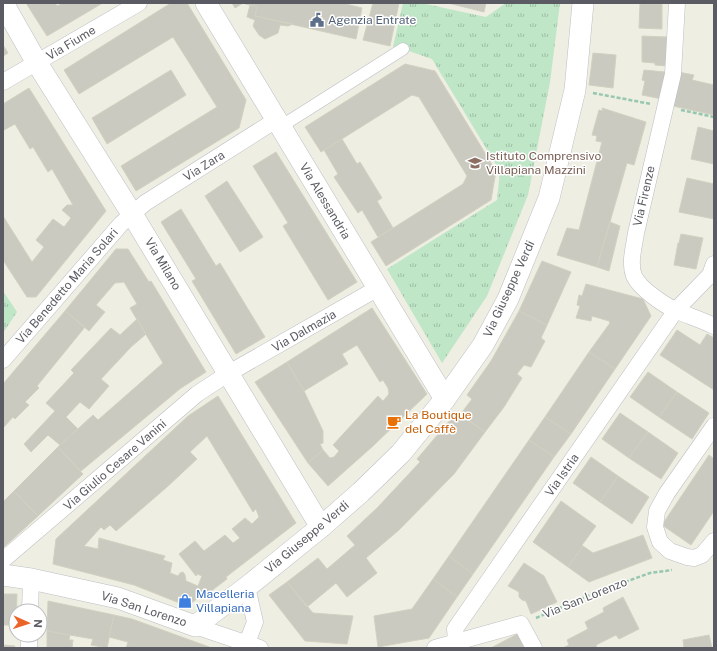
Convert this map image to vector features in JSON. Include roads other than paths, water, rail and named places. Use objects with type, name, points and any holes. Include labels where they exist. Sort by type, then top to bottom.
[{"type":"street","name":"Via Milano","points":[[3,3],[38,63],[229,373],[321,527]]},
{"type":"street","name":"Via Fiume","points":[[3,82],[139,3]]},
{"type":"street","name":"Via Alessandria","points":[[206,3],[445,399]]},
{"type":"street","name":"Via Giuseppe Verdi","points":[[195,626],[247,587],[321,527],[361,492],[401,453],[445,399],[483,345],[508,299],[550,198],[575,90],[583,3]]},
{"type":"street","name":"Via Firenze","points":[[677,3],[673,74],[636,233],[632,258],[634,275],[639,285],[676,310],[703,320],[714,326]]},
{"type":"street","points":[[278,124],[403,49]]},
{"type":"street","name":"Via Zara","points":[[132,214],[145,203],[278,124]]},
{"type":"street","name":"Via Benedetto Maria Solari","points":[[3,360],[121,224],[132,214]]},
{"type":"street","points":[[676,310],[710,275],[714,264]]},
{"type":"street","name":"Via Dalmazia","points":[[229,373],[378,288]]},
{"type":"street","name":"Via Istria","points":[[463,645],[455,629],[676,310]]},
{"type":"street","name":"Via Giulio Cesare Vanini","points":[[3,560],[197,394],[229,373]]},
{"type":"street","points":[[714,426],[667,493],[657,511],[655,527],[660,542],[670,551],[687,557],[694,558],[702,555],[714,541]]},
{"type":"street","name":"Via San Lorenzo","points":[[3,575],[118,598],[251,646]]},
{"type":"street","points":[[30,603],[31,580]]},
{"type":"street","points":[[247,587],[255,622],[251,646]]},
{"type":"street","points":[[434,648],[463,645],[521,624],[534,648]]},
{"type":"place","name":"Agenzia Entrate","points":[[317,20]]},
{"type":"place","name":"Istituto Comprensivo Villapiana Mazzini","points":[[475,163]]},
{"type":"place","name":"La Boutique del Caffè","points":[[394,422]]},
{"type":"place","name":"Macelleria Villapiana","points":[[185,601]]}]
